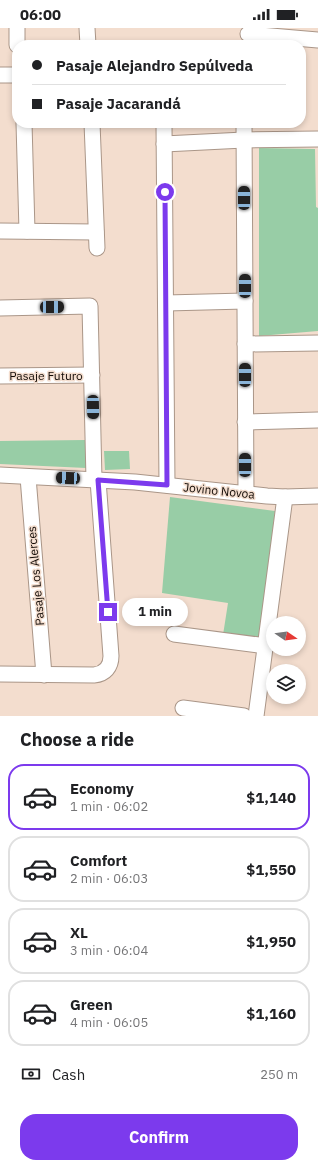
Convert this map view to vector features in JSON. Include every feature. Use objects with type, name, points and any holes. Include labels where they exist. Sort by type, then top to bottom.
[{"type":"street","points":[[17,28],[17,40]]},
{"type":"street","points":[[88,28],[88,40]]},
{"type":"street","points":[[248,36],[318,40]]},
{"type":"street","points":[[0,75],[12,75]]},
{"type":"street","points":[[24,128],[27,231]]},
{"type":"street","points":[[92,128],[97,248]]},
{"type":"street","points":[[164,128],[167,485]]},
{"type":"street","points":[[244,128],[246,494]]},
{"type":"street","points":[[164,144],[244,140],[318,139]]},
{"type":"street","points":[[0,231],[96,232]]},
{"type":"street","points":[[166,302],[245,301]]},
{"type":"street","points":[[0,308],[90,306],[96,480],[111,656],[111,661],[107,669],[99,675],[0,674]]},
{"type":"street","points":[[245,344],[318,343]]},
{"type":"street","name":"Pasaje Futuro","points":[[0,376],[92,376]]},
{"type":"street","points":[[245,422],[318,420]]},
{"type":"street","name":"Jovino Novoa","points":[[0,475],[167,485],[285,497],[318,496]]},
{"type":"street","name":"Pasaje Los Alerces","points":[[28,476],[44,675]]},
{"type":"street","points":[[270,616],[285,497]]},
{"type":"street","points":[[174,634],[266,646],[256,716]]},
{"type":"street","points":[[183,708],[244,716]]},
{"type":"green space","points":[[259,148],[315,149],[316,207],[318,208],[318,331],[259,336]]},
{"type":"green space","points":[[85,440],[86,468],[0,464],[0,441]]},
{"type":"green space","points":[[104,451],[129,451],[130,469],[105,470]]},
{"type":"green space","points":[[170,497],[275,511],[259,640],[223,635],[228,603],[162,593]]},
{"type":"route","points":[[108,612],[98,480],[167,485],[165,192]]}]
